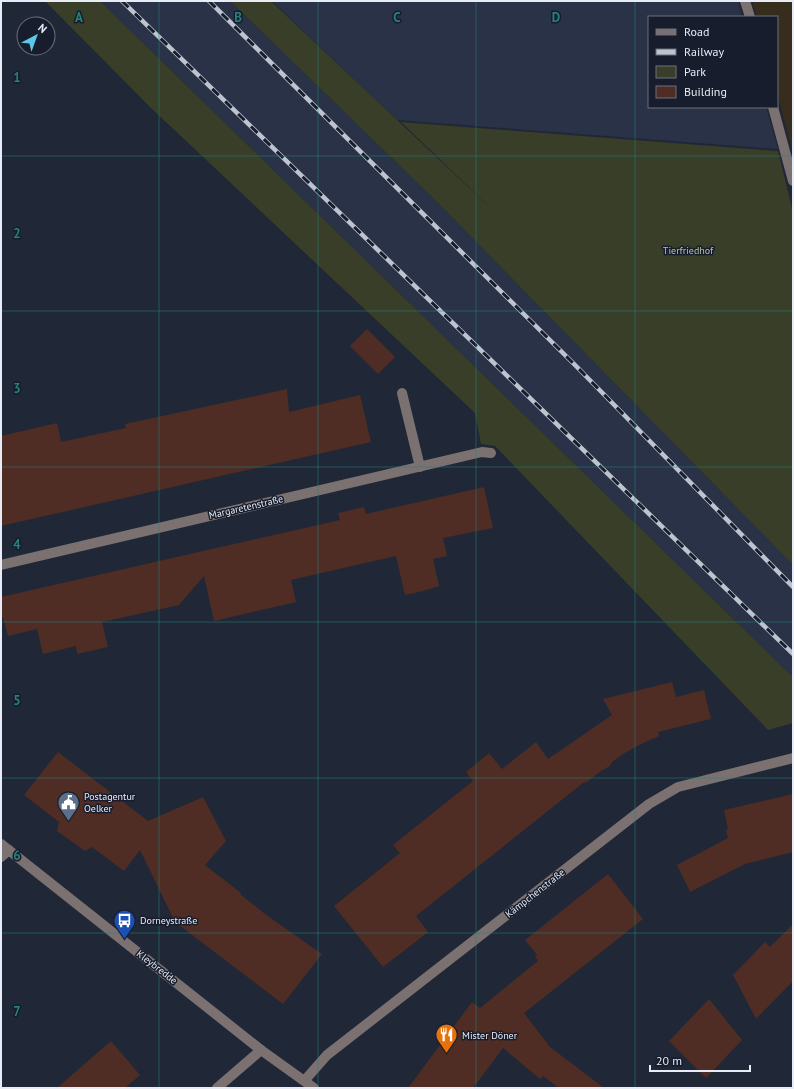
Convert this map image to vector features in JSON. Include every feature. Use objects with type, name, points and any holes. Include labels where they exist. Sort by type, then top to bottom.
[{"type":"street","points":[[745,1],[750,16]]},
{"type":"street","points":[[773,108],[793,181]]},
{"type":"street","points":[[402,393],[420,467]]},
{"type":"street","name":"Margaretenstraße","points":[[1,565],[482,452],[490,453]]},
{"type":"street","name":"Kämpchenstraße","points":[[305,1080],[327,1055],[649,804],[678,787],[793,758]]},
{"type":"street","name":"Kleybredde","points":[[4,850],[261,1050],[305,1080],[314,1088]]},
{"type":"street","points":[[217,1088],[261,1050]]},
{"type":"shaded area","points":[[100,1],[230,1],[438,203],[793,565],[793,677]]},
{"type":"shaded area","points":[[272,1],[738,1],[742,16],[648,16],[648,108],[766,108],[778,149],[397,120]]},
{"type":"shaded area","points":[[752,1],[793,1],[793,153],[778,97],[778,16],[757,16]]},
{"type":"green space","points":[[45,1],[100,1],[793,677],[793,723],[768,730],[495,446],[481,444],[475,413],[151,108]]},
{"type":"green space","name":"Tierfriedhof","points":[[230,1],[271,1],[501,218],[401,122],[778,151],[793,212],[793,565],[438,203]]},
{"type":"building","points":[[367,329],[395,357],[378,374],[350,346]]},
{"type":"building","points":[[287,389],[289,412],[360,395],[371,442],[1,526],[1,436],[57,423],[61,442],[126,428],[125,424]]},
{"type":"building","points":[[484,487],[493,528],[443,538],[447,556],[433,559],[439,586],[423,591],[405,595],[396,556],[291,580],[296,602],[214,621],[204,576],[179,605],[102,622],[108,647],[77,654],[76,646],[43,654],[37,629],[8,636],[3,617],[1,617],[1,597],[340,520],[338,513],[364,507],[366,514]]},
{"type":"building","points":[[672,682],[676,697],[704,690],[711,719],[658,732],[659,736],[623,754],[612,762],[610,766],[587,782],[583,783],[416,916],[428,932],[383,967],[334,906],[400,853],[393,845],[473,781],[466,772],[489,753],[502,769],[536,742],[548,759],[612,715],[603,699]]},
{"type":"building","points":[[58,752],[148,821],[203,797],[226,841],[205,865],[265,914],[322,954],[283,1004],[175,922],[140,850],[124,871],[92,847],[85,851],[57,831],[59,822],[24,795]]},
{"type":"building","points":[[793,794],[793,852],[745,864],[690,892],[677,865],[728,838],[726,830],[728,829],[724,810]]},
{"type":"building","points":[[608,874],[643,919],[524,1013],[550,1047],[604,1088],[559,1088],[543,1076],[540,1079],[503,1048],[473,1088],[408,1088],[472,1002],[480,1008],[538,961],[535,956],[537,955],[525,940]]},
{"type":"building","points":[[793,924],[793,981],[756,1019],[733,975],[765,942],[770,947]]},
{"type":"building","points":[[709,999],[742,1040],[706,1078],[669,1041]]},
{"type":"building","points":[[111,1041],[140,1075],[125,1088],[57,1088]]},
{"type":"railway","points":[[122,1],[793,654]]},
{"type":"railway","points":[[209,1],[576,366],[793,587]]},
{"type":"place","name":"Postagentur Oelker","points":[[69,822]]},
{"type":"place","name":"Dorneystraße","points":[[124,940]]},
{"type":"place","name":"Mister Döner","points":[[446,1054]]}]
